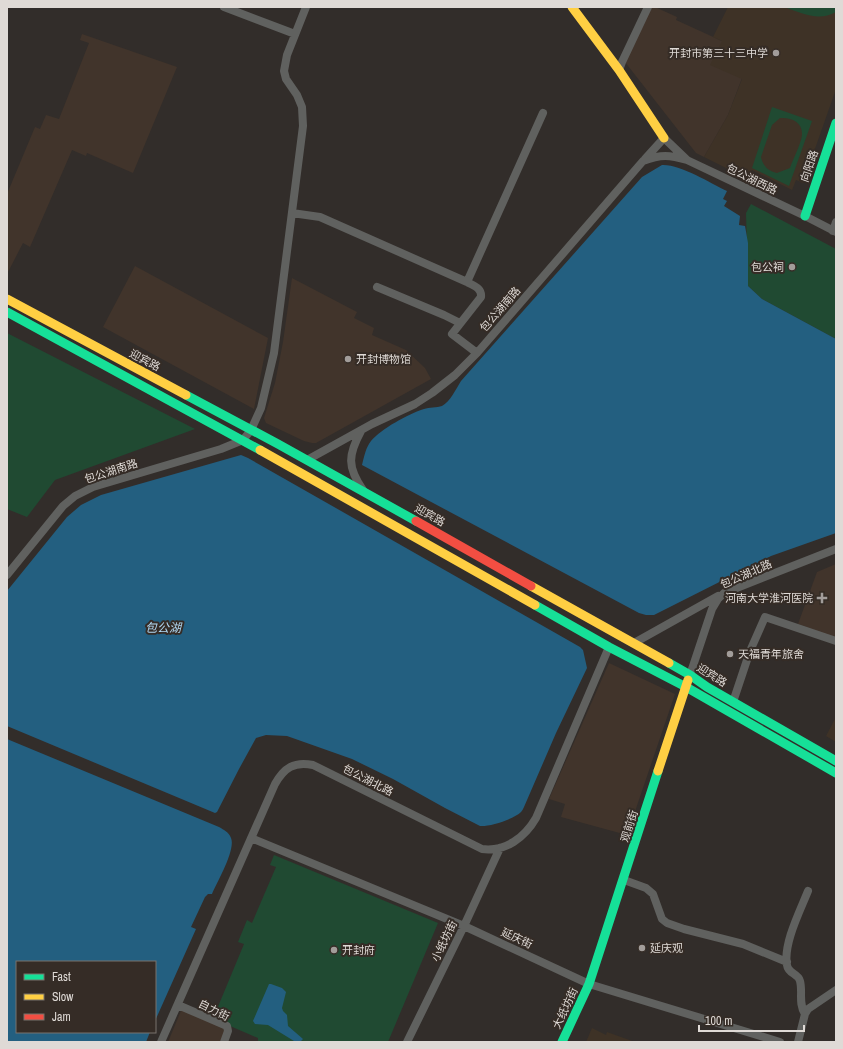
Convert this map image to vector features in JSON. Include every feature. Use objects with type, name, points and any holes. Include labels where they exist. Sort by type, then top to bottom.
[{"type":"main road","points":[[572,7],[619,70],[664,138]]},
{"type":"main road","name":"向阳路","points":[[808,218],[836,123]]},
{"type":"main road","name":"向阳路","points":[[808,218],[836,147]]},
{"type":"main road","name":"迎宾路","points":[[7,299],[307,460],[634,643],[836,761]]},
{"type":"main road","name":"迎宾路","points":[[7,312],[243,440],[274,459],[609,647],[686,687],[836,773]]},
{"type":"main road","name":"观前街","points":[[589,984],[690,675]]},
{"type":"main road","name":"大纸坊街","points":[[562,1042],[589,984]]},
{"type":"street","points":[[224,7],[295,34]]},
{"type":"street","name":"包公湖南路","points":[[7,575],[63,506],[80,493],[99,484],[221,449],[243,440],[251,430],[261,408],[274,352],[303,126],[303,115],[297,95],[286,79],[284,71],[287,55],[306,7]]},
{"type":"street","points":[[619,70],[648,7]]},
{"type":"street","points":[[467,282],[543,113]]},
{"type":"street","name":"包公湖南路","points":[[307,460],[362,430],[415,404],[455,375],[477,353],[664,138]]},
{"type":"street","name":"包公湖西路","points":[[664,138],[687,160],[834,232]]},
{"type":"street","points":[[643,161],[654,156],[661,155],[673,156],[687,160]]},
{"type":"street","points":[[292,213],[320,217],[477,287],[482,293],[481,297],[452,334],[477,353]]},
{"type":"street","points":[[834,232],[836,222]]},
{"type":"street","points":[[377,287],[460,323]]},
{"type":"street","points":[[362,430],[351,454],[351,462],[355,478],[365,493]]},
{"type":"street","name":"包公湖北路","points":[[690,675],[712,608],[724,593],[836,549]]},
{"type":"street","points":[[634,643],[724,593]]},
{"type":"street","points":[[733,702],[750,651],[765,617],[836,642]]},
{"type":"street","name":"包公湖北路","points":[[161,1042],[275,784],[280,775],[290,766],[304,763],[319,768],[482,849],[488,850],[500,848],[520,838],[532,826],[609,647]]},
{"type":"street","name":"延庆街","points":[[251,838],[464,926],[589,984],[780,1042]]},
{"type":"street","name":"小纸坊街","points":[[407,1042],[464,926],[500,848]]},
{"type":"street","points":[[624,880],[646,888],[653,894],[662,919],[667,923],[684,929],[743,944],[787,962]]},
{"type":"street","points":[[805,1014],[800,1001],[800,979],[798,976],[789,971],[787,962],[788,944],[808,891]]},
{"type":"street","points":[[798,1042],[805,1014],[812,1006],[836,990]]},
{"type":"street","name":"自力街","points":[[178,1005],[227,1026],[228,1030],[224,1042]]},
{"type":"shaded area","points":[[652,7],[677,17],[676,20],[722,41],[742,78],[728,115],[704,157],[696,153],[625,62]]},
{"type":"shaded area","points":[[728,7],[836,7],[836,89],[803,183],[796,180],[792,190],[752,170],[748,179],[704,157],[728,115],[742,79],[710,65],[722,41],[713,37]]},
{"type":"shaded area","points":[[82,34],[177,67],[133,173],[87,153],[86,156],[72,150],[30,247],[23,243],[7,274],[7,194],[35,127],[40,129],[46,115],[59,119],[89,43],[80,40]]},
{"type":"shaded area","points":[[135,266],[268,338],[254,409],[103,327]]},
{"type":"shaded area","name":"开封博物馆","points":[[292,278],[357,312],[354,318],[374,328],[372,335],[406,350],[425,368],[431,379],[316,443],[304,441],[266,423],[264,418],[275,383],[283,342]]},
{"type":"shaded area","name":"河南大学淮河医院","points":[[836,564],[836,638],[798,624],[817,572]]},
{"type":"shaded area","points":[[609,663],[675,694],[627,835],[561,817],[565,804],[549,799]]},
{"type":"shaded area","points":[[836,717],[836,742],[826,736]]},
{"type":"shaded area","points":[[183,1006],[227,1025],[220,1042],[168,1042]]},
{"type":"shaded area","points":[[592,1028],[606,1035],[607,1032],[635,1042],[586,1042]]},
{"type":"green space","points":[[784,7],[836,7],[836,12],[823,16],[810,16]]},
{"type":"green space","points":[[772,107],[812,121],[789,186],[752,168]],"holes":[[[780,118],[788,118],[796,121],[801,127],[802,135],[799,147],[790,168],[777,173],[766,168],[761,157],[772,125]]]},
{"type":"green space","name":"包公祠","points":[[751,204],[836,249],[836,339],[762,299],[748,286],[746,213]]},
{"type":"green space","points":[[7,333],[195,429],[55,480],[27,517],[7,509]]},
{"type":"green space","name":"开封府","points":[[274,855],[438,923],[388,1042],[258,1042],[258,1038],[207,1016],[211,1006],[217,1009],[244,944],[238,942],[247,920],[252,923],[276,867],[270,865]]},
{"type":"water","points":[[662,165],[686,171],[727,191],[723,199],[727,201],[724,206],[740,216],[739,225],[745,226],[748,243],[748,286],[762,299],[836,339],[836,533],[771,556],[654,615],[646,615],[639,613],[362,465],[369,443],[375,436],[395,422],[410,414],[426,408],[442,406],[448,402],[461,381],[642,177]]},
{"type":"water","name":"包公湖","points":[[241,455],[583,650],[587,668],[556,733],[524,807],[518,815],[501,822],[480,826],[393,779],[352,759],[287,736],[266,735],[256,738],[217,812],[215,813],[7,726],[7,591],[67,517],[81,505],[101,495]]},
{"type":"water","points":[[7,739],[219,827],[229,834],[232,843],[229,858],[212,894],[208,894],[205,897],[191,927],[196,929],[156,1019],[156,961],[16,961],[16,1033],[150,1033],[146,1042],[7,1042]]},
{"type":"water","points":[[269,984],[282,988],[286,992],[282,1008],[287,1015],[288,1026],[303,1039],[300,1042],[294,1041],[268,1025],[255,1024],[253,1021]]},
{"type":"traffic: fast","points":[[805,216],[836,123]]},
{"type":"traffic: fast","points":[[7,312],[260,450]]},
{"type":"traffic: fast","points":[[186,395],[278,444],[416,521]]},
{"type":"traffic: fast","points":[[535,605],[609,647],[686,687],[836,773]]},
{"type":"traffic: fast","points":[[669,663],[707,687],[836,761]]},
{"type":"traffic: fast","points":[[562,1042],[589,984],[658,771]]},
{"type":"traffic: slow","points":[[572,7],[619,70],[664,138]]},
{"type":"traffic: slow","points":[[7,299],[186,395]]},
{"type":"traffic: slow","points":[[260,450],[535,605]]},
{"type":"traffic: slow","points":[[531,586],[669,663]]},
{"type":"traffic: slow","points":[[658,771],[688,680]]},
{"type":"traffic: jam","points":[[416,521],[531,586]]},
{"type":"place","name":"开封市第三十三中学","points":[[776,53]]},
{"type":"place","name":"包公祠","points":[[792,267]]},
{"type":"place","name":"开封博物馆","points":[[348,359]]},
{"type":"place","name":"河南大学淮河医院","points":[[822,598]]},
{"type":"place","name":"天福青年旅舍","points":[[730,654]]},
{"type":"place","name":"延庆观","points":[[642,948]]},
{"type":"place","name":"开封府","points":[[334,950]]}]
